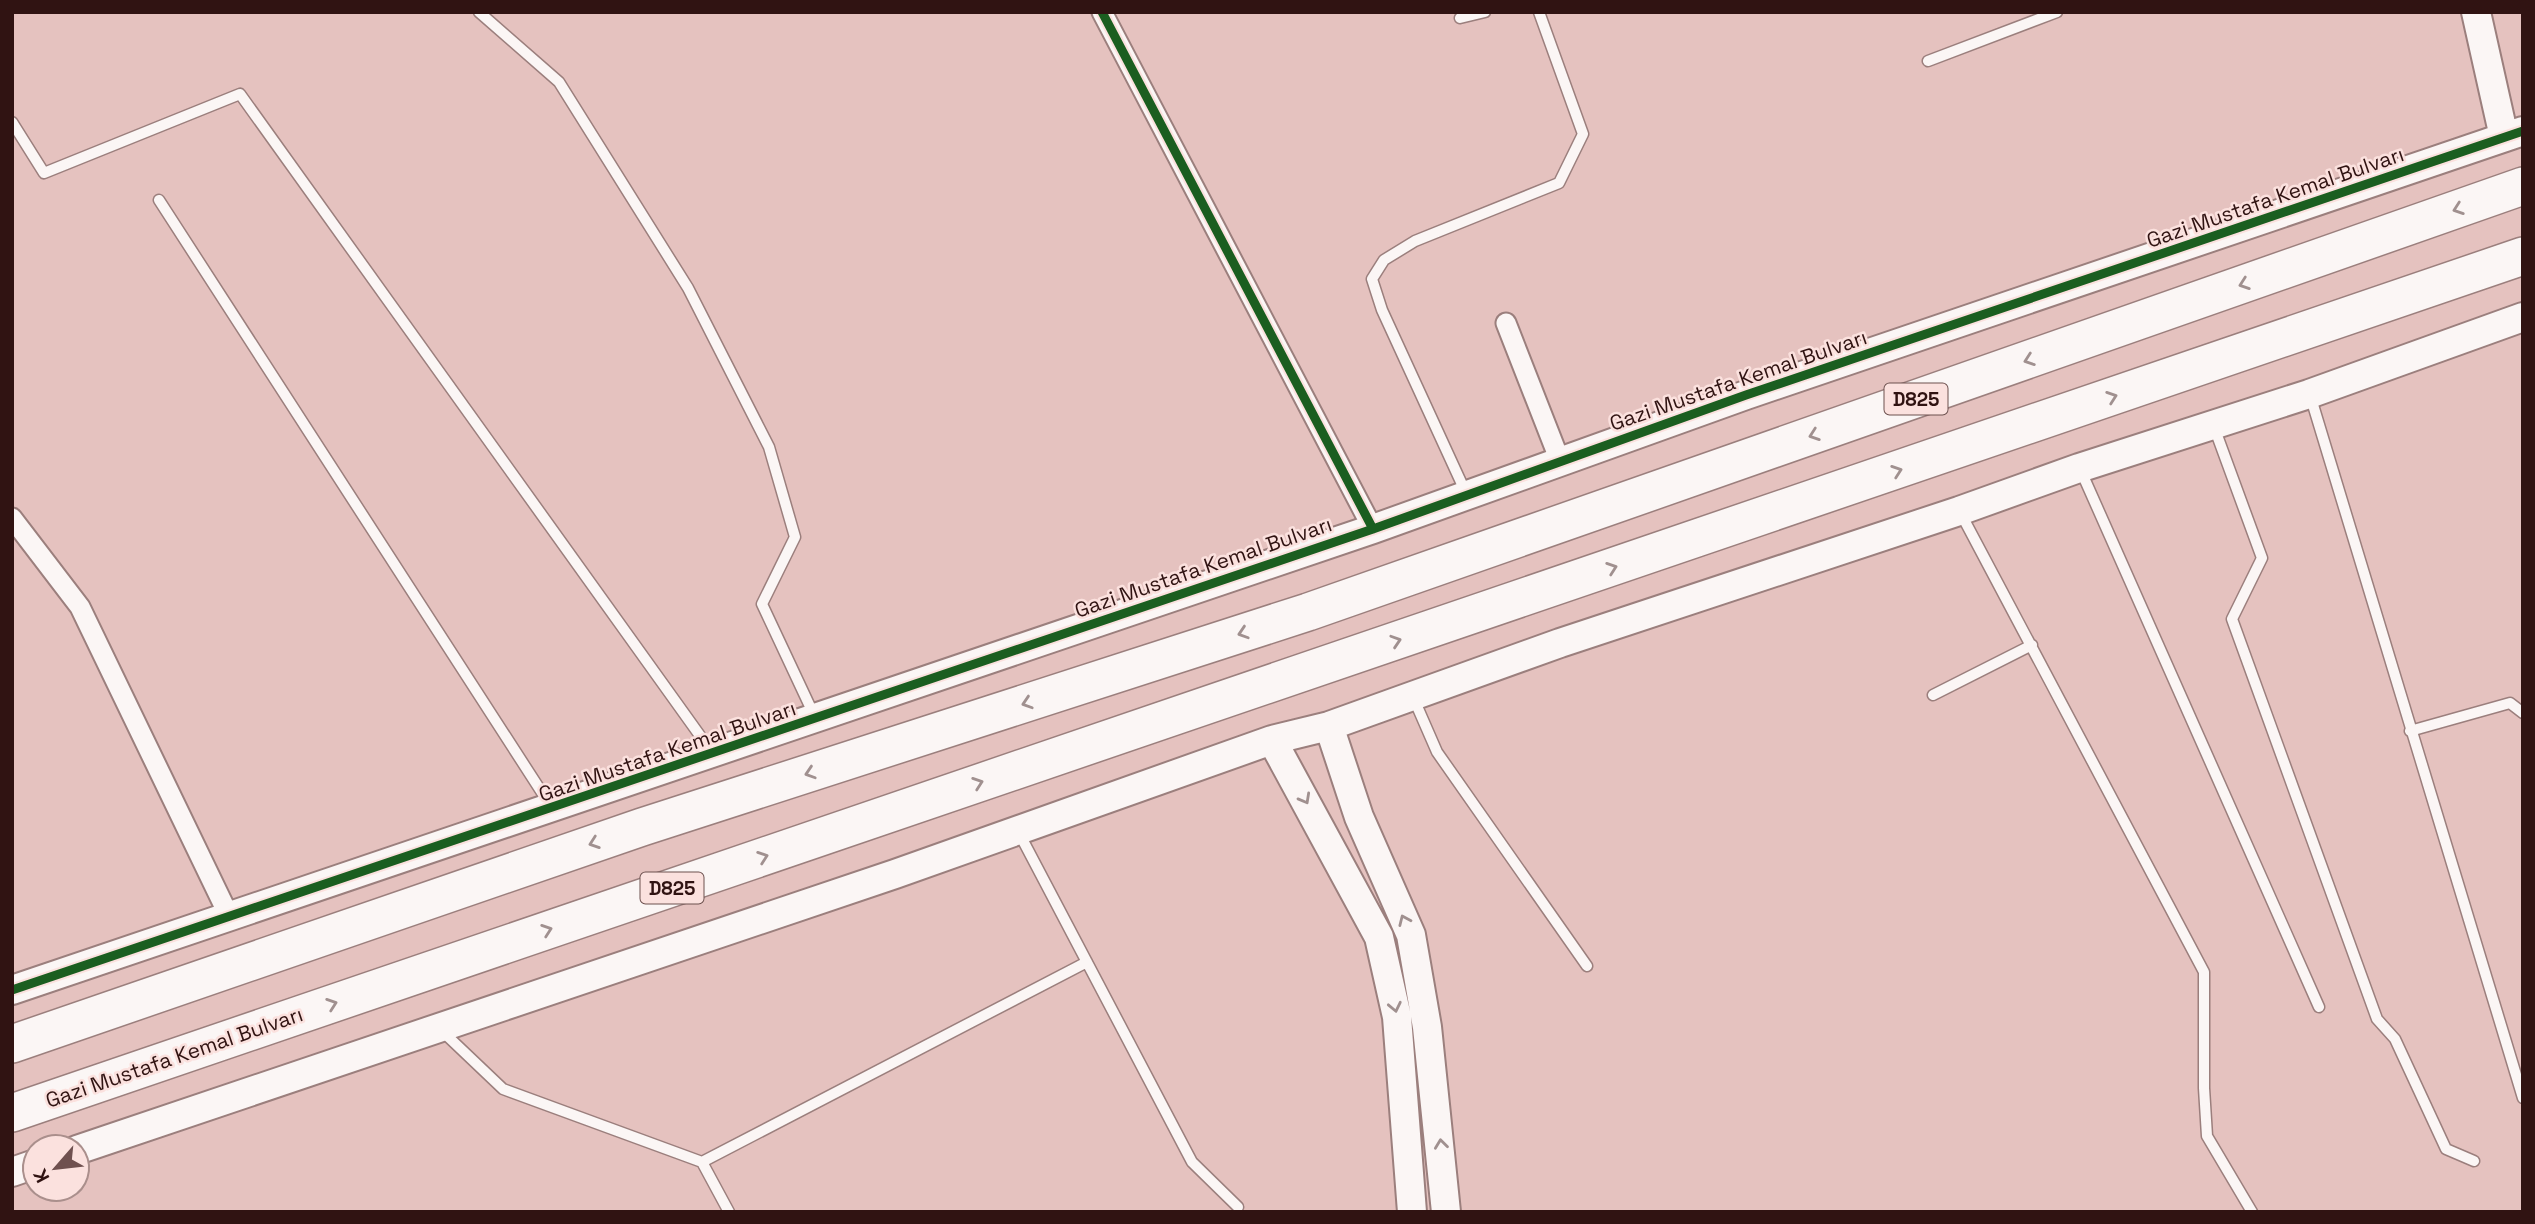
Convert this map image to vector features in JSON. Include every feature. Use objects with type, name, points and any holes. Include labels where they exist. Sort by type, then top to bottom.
[{"type":"highway","name":"D825","points":[[12,1044],[642,827],[1308,612],[2523,186]]},
{"type":"highway","name":"Gazi Mustafa Kemal Bulvarı","points":[[12,1113],[2523,256]]},
{"type":"street","points":[[1102,12],[1373,529]]},
{"type":"street","points":[[2476,12],[2513,134]]},
{"type":"street","name":"Gazi Mustafa Kemal Bulvarı","points":[[12,990],[553,809],[1373,529],[1560,461],[2513,134]]},
{"type":"street","points":[[91,1145],[1018,831],[1272,740],[1329,726],[1412,694],[1959,511],[2079,468],[2309,394],[2523,317]]},
{"type":"street","points":[[1506,323],[1560,461]]},
{"type":"street","points":[[12,518],[80,607],[229,916]]},
{"type":"street","points":[[1329,726],[1359,817],[1411,935],[1427,1027],[1446,1212]]},
{"type":"street","points":[[1272,740],[1379,937],[1397,1017],[1412,1212]]},
{"type":"lane","points":[[479,12],[559,82],[688,288],[769,447],[795,537],[762,604],[816,719]]},
{"type":"lane","points":[[1460,18],[1485,12]]},
{"type":"lane","points":[[1466,494],[1382,310],[1372,279],[1384,260],[1415,241],[1559,183],[1583,134],[1539,12]]},
{"type":"lane","points":[[1928,61],[2057,12]]},
{"type":"lane","points":[[12,122],[44,173],[240,94],[713,754]]},
{"type":"lane","points":[[159,200],[553,809]]},
{"type":"lane","points":[[2309,394],[2523,1098]]},
{"type":"lane","points":[[2214,426],[2262,558],[2232,619],[2377,1018],[2395,1039],[2446,1149],[2474,1161]]},
{"type":"lane","points":[[2079,468],[2319,1007]]},
{"type":"lane","points":[[1959,511],[2204,972],[2204,1088],[2207,1136],[2252,1212]]},
{"type":"lane","points":[[1933,695],[2032,645]]},
{"type":"lane","points":[[1412,694],[1437,752],[1587,966]]},
{"type":"lane","points":[[2410,732],[2510,703],[2523,713]]},
{"type":"lane","points":[[1018,831],[1192,1162],[1238,1207]]},
{"type":"lane","points":[[702,1162],[1087,962]]},
{"type":"lane","points":[[439,1028],[503,1089],[702,1162],[729,1212]]},
{"type":"cycle path","points":[[1102,12],[1373,529]]},
{"type":"cycle path","points":[[12,990],[1373,529],[1746,395],[2523,131]]}]
